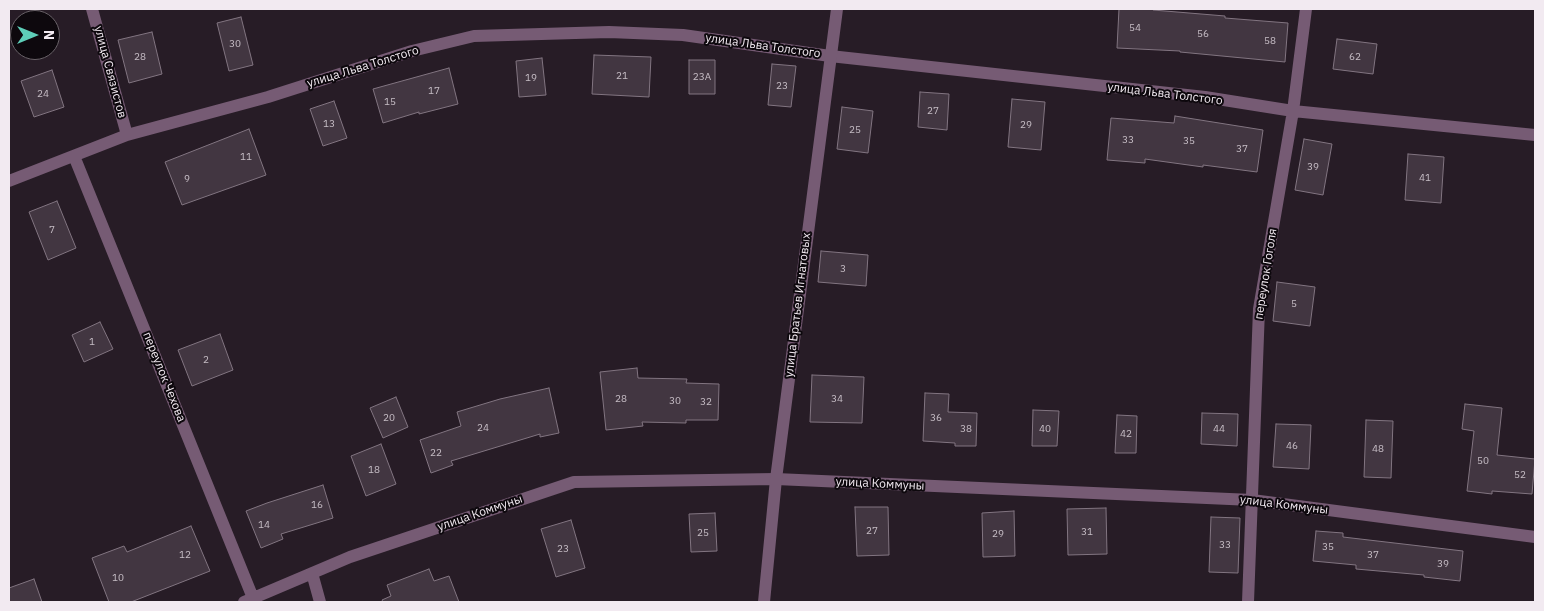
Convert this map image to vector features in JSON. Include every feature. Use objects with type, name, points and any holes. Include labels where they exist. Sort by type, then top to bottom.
[{"type":"street","name":"улица Связистов","points":[[92,9],[127,135]]},
{"type":"street","name":"улица Братьев Игнатовых","points":[[764,602],[776,479],[837,9]]},
{"type":"street","name":"переулок Гоголя","points":[[1248,602],[1259,309],[1293,112],[1306,9]]},
{"type":"street","name":"улица Льва Толстого","points":[[9,181],[127,135],[268,97],[412,51],[474,36],[608,32],[683,35],[830,56],[1205,98],[1293,112],[1535,135]]},
{"type":"street","name":"переулок Чехова","points":[[74,156],[249,600]]},
{"type":"street","name":"улица Коммуны","points":[[249,600],[350,558],[574,482],[776,479],[1252,500],[1535,537]]},
{"type":"street","points":[[312,573],[320,602]]},
{"type":"building","points":[[1119,9],[1153,9],[1225,16],[1225,18],[1288,23],[1285,62],[1180,51],[1117,48]]},
{"type":"building","points":[[241,17],[253,65],[229,71],[217,23]]},
{"type":"building","points":[[152,32],[162,74],[129,83],[118,40]]},
{"type":"building","points":[[1337,39],[1377,44],[1373,74],[1333,69]]},
{"type":"building","points":[[594,55],[651,57],[649,97],[592,94]]},
{"type":"building","points":[[542,58],[546,95],[519,97],[516,61]]},
{"type":"building","points":[[689,60],[715,60],[715,94],[689,94]]},
{"type":"building","points":[[772,64],[796,66],[791,107],[768,105]]},
{"type":"building","points":[[449,68],[458,104],[419,114],[419,112],[383,123],[373,89]]},
{"type":"building","points":[[52,70],[64,107],[34,117],[21,81]]},
{"type":"building","points":[[920,92],[949,94],[947,130],[918,127]]},
{"type":"building","points":[[1012,99],[1045,102],[1041,150],[1008,147]]},
{"type":"building","points":[[334,101],[347,138],[323,146],[310,109]]},
{"type":"building","points":[[842,107],[873,111],[868,153],[837,149]]},
{"type":"building","points":[[1175,116],[1263,130],[1257,172],[1145,159],[1145,163],[1107,160],[1111,118],[1174,123]]},
{"type":"building","points":[[249,129],[266,175],[182,205],[165,162]]},
{"type":"building","points":[[1304,139],[1332,144],[1323,195],[1295,190]]},
{"type":"building","points":[[1408,154],[1444,157],[1441,203],[1405,200]]},
{"type":"building","points":[[57,201],[76,248],[48,260],[29,212]]},
{"type":"building","points":[[821,251],[868,255],[866,286],[818,282]]},
{"type":"building","points":[[1277,282],[1315,287],[1310,326],[1273,321]]},
{"type":"building","points":[[100,322],[113,349],[84,362],[72,335]]},
{"type":"building","points":[[220,334],[233,370],[192,386],[178,350]]},
{"type":"building","points":[[637,368],[638,378],[687,379],[686,383],[719,384],[718,420],[686,420],[686,423],[642,422],[643,426],[606,430],[600,372]]},
{"type":"building","points":[[812,375],[864,377],[862,423],[810,422]]},
{"type":"building","points":[[549,388],[559,433],[540,437],[540,434],[451,461],[453,465],[431,473],[420,440],[461,426],[457,412],[500,399]]},
{"type":"building","points":[[925,393],[949,394],[948,412],[977,413],[976,446],[955,446],[955,443],[923,441]]},
{"type":"building","points":[[396,397],[408,427],[383,438],[370,408]]},
{"type":"building","points":[[1465,404],[1502,408],[1497,455],[1535,459],[1532,494],[1492,491],[1492,494],[1467,491],[1474,431],[1462,429]]},
{"type":"building","points":[[1033,410],[1059,411],[1057,446],[1032,446]]},
{"type":"building","points":[[1202,413],[1238,414],[1237,446],[1201,444]]},
{"type":"building","points":[[1117,415],[1137,416],[1136,453],[1115,453]]},
{"type":"building","points":[[1366,420],[1393,421],[1391,478],[1364,477]]},
{"type":"building","points":[[1276,424],[1311,425],[1309,469],[1273,467]]},
{"type":"building","points":[[381,444],[396,484],[366,496],[351,456]]},
{"type":"building","points":[[323,485],[333,518],[281,534],[283,539],[261,548],[246,511]]},
{"type":"building","points":[[855,507],[888,507],[889,555],[857,556]]},
{"type":"building","points":[[1106,508],[1107,554],[1068,555],[1067,509]]},
{"type":"building","points":[[1014,511],[1015,556],[983,557],[982,513]]},
{"type":"building","points":[[715,513],[717,551],[691,552],[689,514]]},
{"type":"building","points":[[1211,517],[1240,518],[1238,573],[1209,572]]},
{"type":"building","points":[[571,520],[585,568],[556,577],[541,529]]},
{"type":"building","points":[[191,526],[210,571],[131,602],[109,602],[92,558],[124,546],[127,552]]},
{"type":"building","points":[[1316,531],[1343,533],[1343,537],[1463,551],[1460,581],[1424,577],[1424,575],[1356,569],[1356,565],[1313,561]]},
{"type":"building","points":[[429,569],[434,581],[449,576],[459,602],[383,602],[382,600],[391,596],[387,585]]},
{"type":"building","points":[[34,579],[42,602],[9,602],[9,588]]}]
